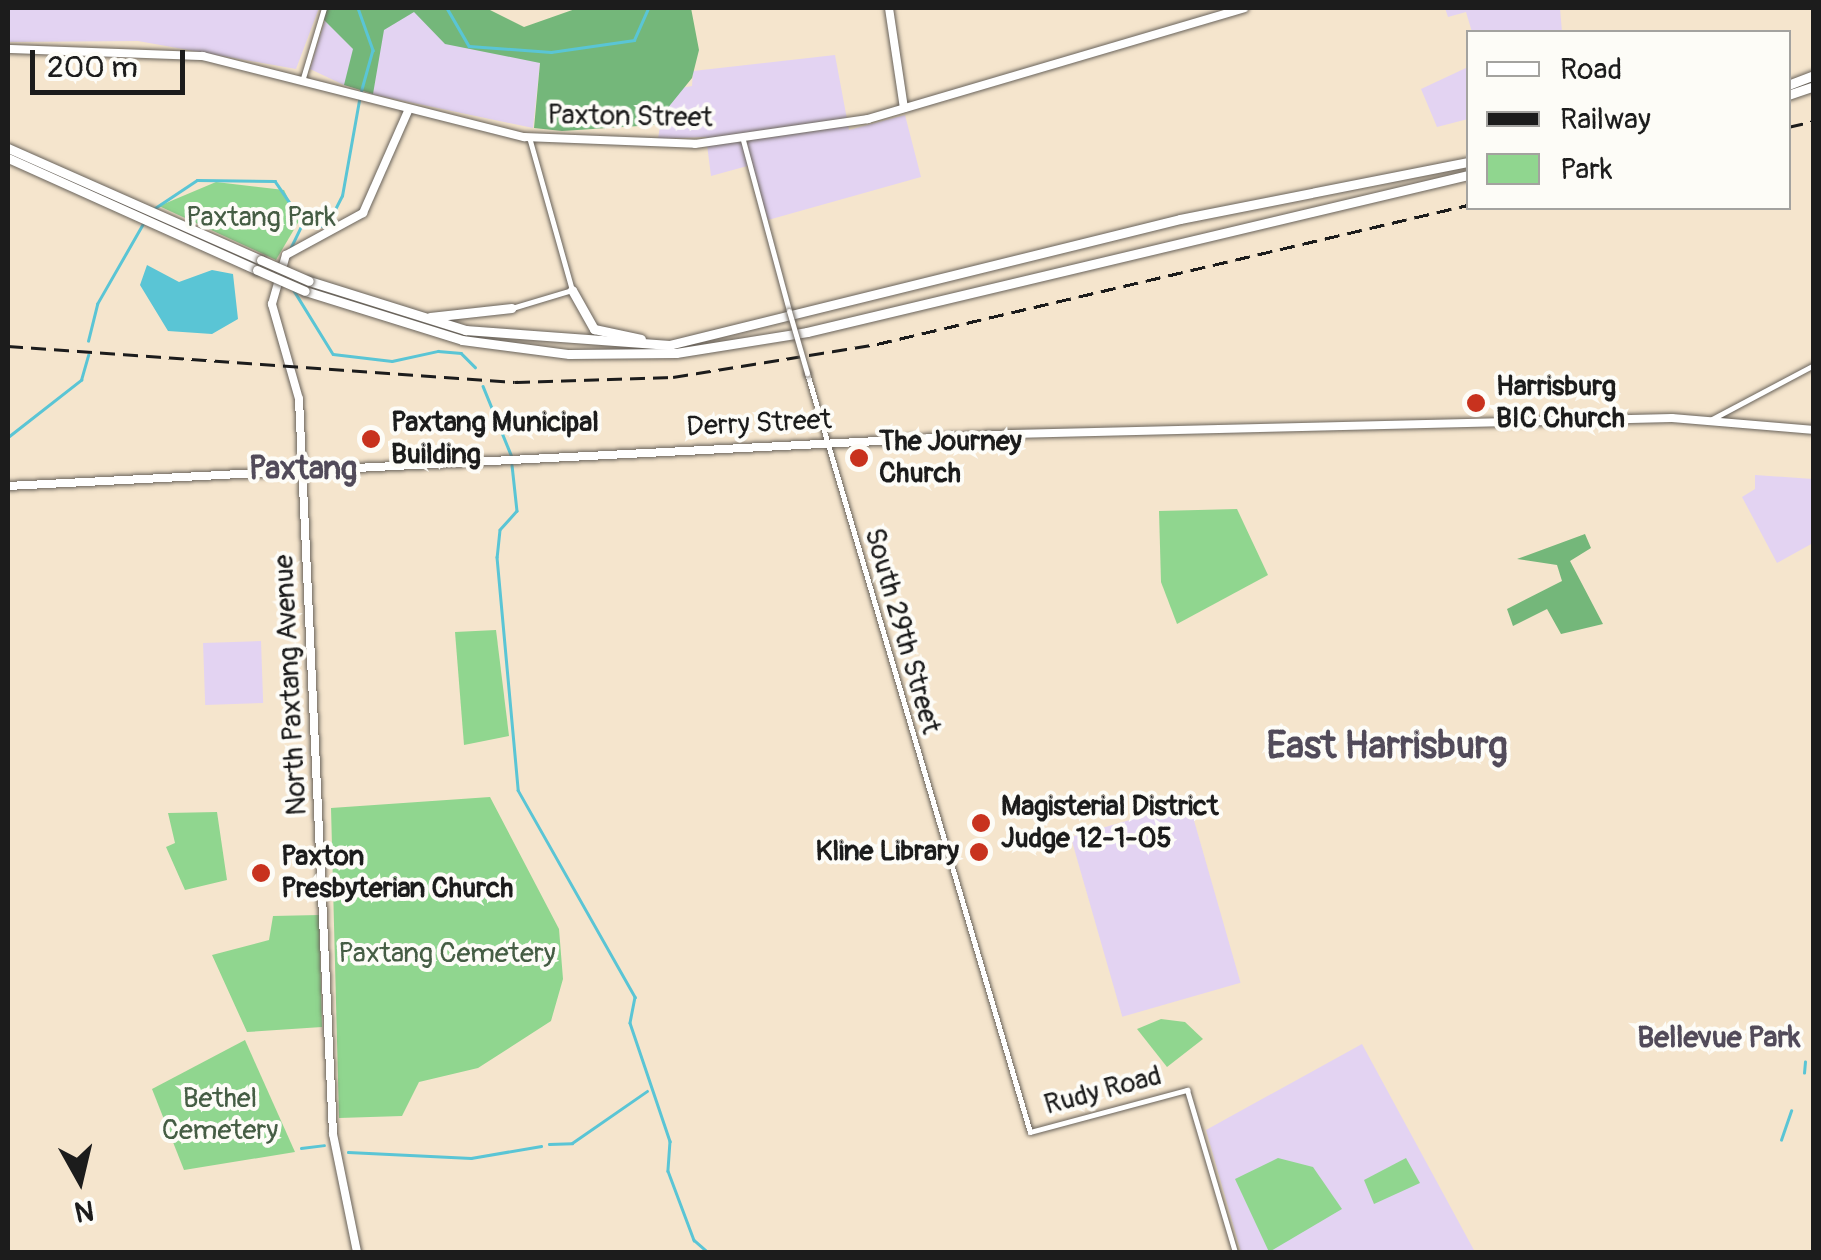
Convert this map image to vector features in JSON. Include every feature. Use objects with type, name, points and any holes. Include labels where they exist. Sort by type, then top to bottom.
[{"type":"highway","points":[[8,148],[148,216],[307,286],[462,340],[569,354],[676,353],[836,326],[1466,174]]},
{"type":"highway","points":[[8,162],[128,212],[148,216]]},
{"type":"highway","points":[[307,286],[392,312],[568,344],[688,341],[973,266],[1466,162]]},
{"type":"highway","points":[[572,290],[600,332],[688,341]]},
{"type":"highway","points":[[392,312],[450,318],[512,308]]},
{"type":"main road","points":[[888,8],[904,108]]},
{"type":"main road","name":"Paxton Street","points":[[8,49],[178,52],[303,78],[408,112],[530,137],[743,140],[904,108],[1244,8]]},
{"type":"main road","name":"North Paxtang Avenue","points":[[357,1252],[334,1134],[298,392],[272,316],[276,270],[291,251],[354,224],[388,166],[408,112]]},
{"type":"main road","name":"Derry Street","points":[[8,486],[826,443],[1708,421],[1814,430]]},
{"type":"street","points":[[303,78],[324,8]]},
{"type":"street","points":[[512,308],[572,290],[530,137]]},
{"type":"street","name":"South 29th Street","points":[[743,140],[826,443],[1030,1132]]},
{"type":"street","points":[[1708,421],[1814,366]]},
{"type":"street","name":"Rudy Road","points":[[1030,1132],[1187,1090],[1234,1252]]},
{"type":"shaded area","points":[[8,8],[319,8],[296,69],[138,41],[8,42]]},
{"type":"shaded area","points":[[1445,8],[1560,8],[1562,30],[1471,30],[1466,12],[1448,17]]},
{"type":"shaded area","points":[[415,11],[540,63],[533,128],[371,94],[383,27]]},
{"type":"shaded area","points":[[326,17],[345,29],[356,55],[346,86],[310,69]]},
{"type":"shaded area","points":[[835,55],[849,130],[905,115],[921,177],[768,220],[751,165],[711,176],[706,137],[658,139],[665,91],[692,86],[693,71]]},
{"type":"shaded area","points":[[1466,68],[1466,120],[1437,127],[1421,89]]},
{"type":"shaded area","points":[[1755,475],[1813,479],[1813,543],[1777,563],[1742,497],[1755,489]]},
{"type":"shaded area","points":[[261,641],[263,703],[205,705],[203,643]]},
{"type":"shaded area","points":[[1189,803],[1241,983],[1122,1017],[1071,837]]},
{"type":"shaded area","points":[[1362,1044],[1475,1252],[1241,1252],[1206,1130]]},
{"type":"green space","points":[[326,8],[486,8],[524,27],[578,8],[691,8],[699,50],[692,78],[654,125],[562,131],[534,128],[540,63],[445,44],[414,12],[384,30],[373,94],[344,85],[353,49],[323,19]]},
{"type":"green space","name":"Paxtang Park","points":[[216,182],[284,190],[299,221],[276,260],[159,206]]},
{"type":"green space","points":[[1237,509],[1268,575],[1177,624],[1161,582],[1159,511]]},
{"type":"green space","points":[[1585,534],[1591,548],[1570,561],[1603,624],[1561,634],[1547,609],[1513,626],[1507,609],[1562,581],[1557,565],[1517,559]]},
{"type":"green space","points":[[496,630],[509,736],[464,745],[455,632]]},
{"type":"green space","name":"Paxtang Cemetery","points":[[490,797],[559,929],[563,979],[551,1021],[478,1068],[419,1082],[402,1116],[339,1118],[331,808]]},
{"type":"green space","points":[[217,812],[227,880],[185,890],[166,847],[175,843],[168,813]]},
{"type":"green space","points":[[319,915],[322,1027],[247,1032],[212,955],[269,940],[273,916]]},
{"type":"green space","points":[[1161,1019],[1185,1022],[1203,1039],[1167,1067],[1137,1029]]},
{"type":"green space","name":"Bethel Cemetery","points":[[245,1040],[295,1152],[184,1170],[152,1089]]},
{"type":"green space","points":[[1278,1158],[1313,1167],[1342,1209],[1269,1252],[1235,1179]]},
{"type":"green space","points":[[1406,1158],[1420,1183],[1374,1204],[1364,1180]]},
{"type":"water","points":[[147,265],[179,282],[212,270],[233,274],[238,319],[212,334],[168,331],[140,285]]},
{"type":"waterway","points":[[358,8],[373,50],[361,93]]},
{"type":"waterway","points":[[447,8],[469,46],[551,52],[634,40],[648,8]]},
{"type":"waterway","points":[[155,208],[197,180],[275,181],[303,222],[326,227],[342,196],[359,101]]},
{"type":"waterway","points":[[88,341],[97,304],[144,222]]},
{"type":"waterway","points":[[290,249],[303,222]]},
{"type":"waterway","points":[[293,289],[333,354],[392,361],[438,351],[461,353],[475,367]]},
{"type":"waterway","points":[[8,437],[81,380],[88,355]]},
{"type":"waterway","points":[[483,386],[512,457]]},
{"type":"waterway","points":[[512,465],[517,511],[500,530],[497,557],[518,790],[635,997],[630,1023],[670,1141],[668,1171],[694,1240],[708,1252]]},
{"type":"waterway","points":[[1804,1073],[1805,1062]]},
{"type":"waterway","points":[[549,1144],[572,1143],[647,1091]]},
{"type":"waterway","points":[[1781,1140],[1791,1111]]},
{"type":"waterway","points":[[301,1148],[324,1145]]},
{"type":"waterway","points":[[348,1152],[471,1158],[541,1146]]},
{"type":"railway","points":[[1791,126],[1814,121]]},
{"type":"railway","points":[[8,346],[515,382],[673,377],[877,344],[1466,205]]},
{"type":"place","name":"Harrisburg BIC Church","points":[[1476,403]]},
{"type":"place","name":"Paxtang Municipal Building","points":[[371,439]]},
{"type":"place","name":"The Journey Church","points":[[859,458]]},
{"type":"place","name":"Magisterial District Judge 12-1-05","points":[[981,823]]},
{"type":"place","name":"Kline Library","points":[[979,852]]},
{"type":"place","name":"Paxton Presbyterian Church","points":[[261,873]]},
{"type":"district","name":"Paxtang","points":[[303,469]]},
{"type":"district","name":"East Harrisburg","points":[[1387,747]]},
{"type":"district","name":"Bellevue Park","points":[[1719,1038]]}]
